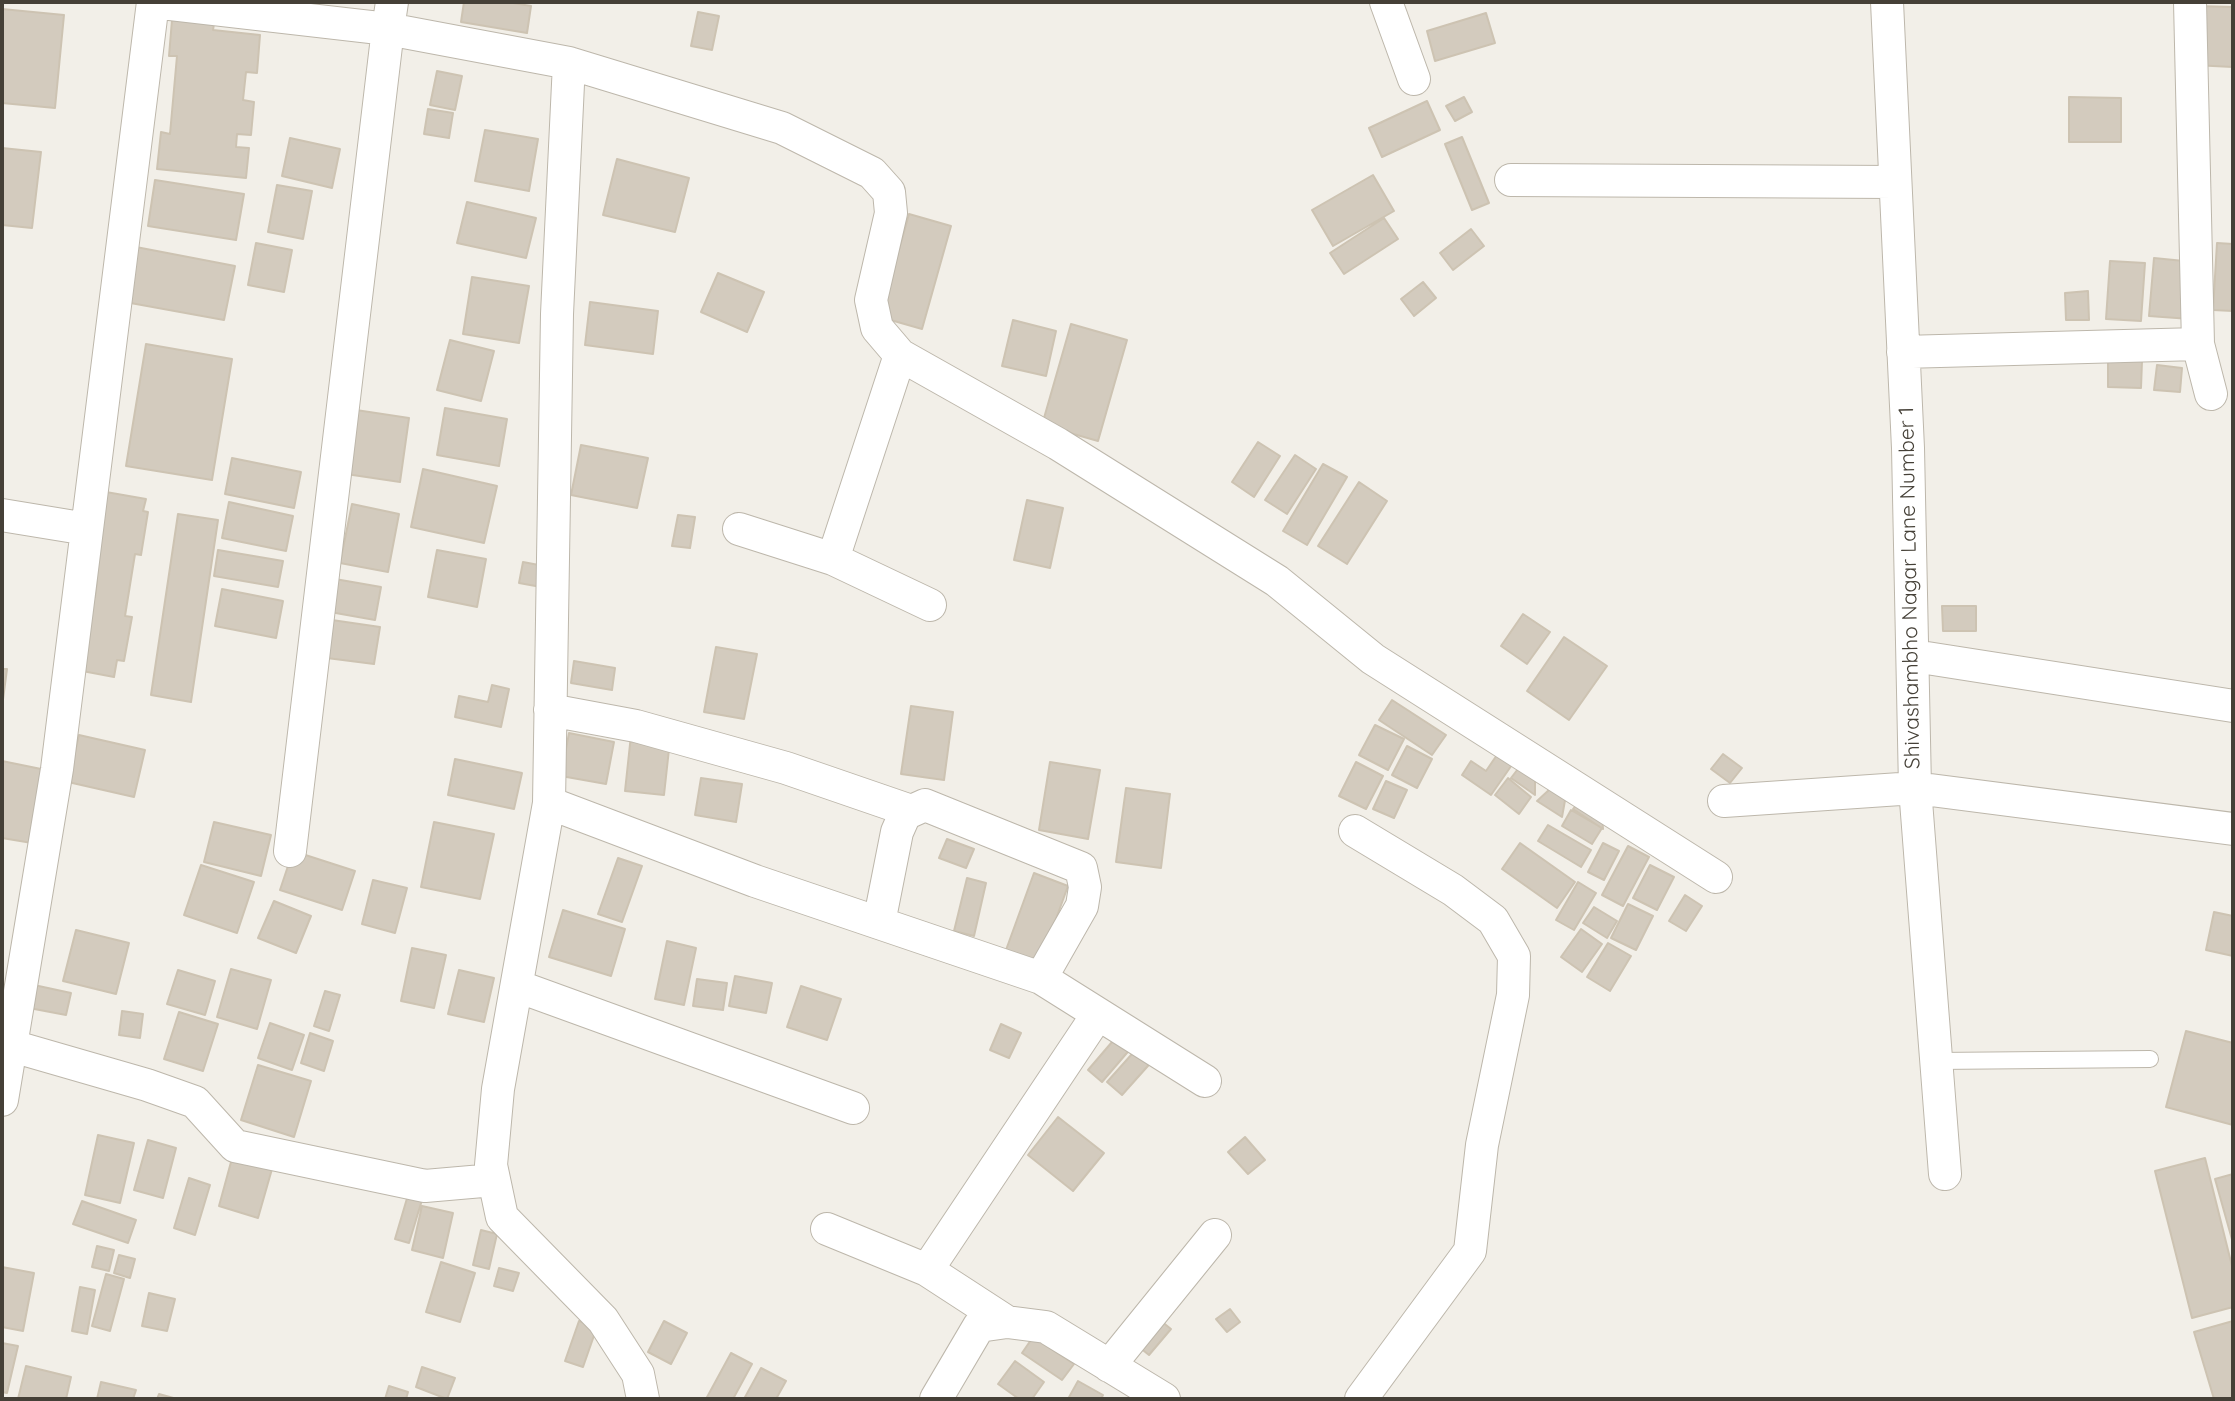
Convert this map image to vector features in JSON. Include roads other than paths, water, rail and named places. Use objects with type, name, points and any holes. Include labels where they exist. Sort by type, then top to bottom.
[{"type":"street","points":[[2,1100],[57,769],[153,2],[390,15],[569,63],[782,128],[872,173],[888,192],[891,213],[871,300],[877,328],[900,355],[1058,444],[1277,581],[1373,659],[1716,877]]},
{"type":"street","points":[[1386,2],[1414,79]]},
{"type":"street","name":"Shivashambho Nagar Lane Number 1","points":[[1887,2],[1903,352],[1915,788],[1945,1174]]},
{"type":"street","points":[[2190,2],[2197,344],[2211,394]]},
{"type":"street","points":[[290,851],[390,15]]},
{"type":"street","points":[[569,63],[557,314],[549,803],[498,1089],[491,1166],[502,1217],[603,1320],[638,1374],[643,1399]]},
{"type":"street","points":[[1511,180],[1895,182]]},
{"type":"street","points":[[1903,352],[2197,344]]},
{"type":"street","points":[[833,559],[900,355]]},
{"type":"street","points":[[2,515],[87,529]]},
{"type":"street","points":[[739,529],[833,559],[930,605]]},
{"type":"street","points":[[1913,656],[2233,706]]},
{"type":"street","points":[[550,710],[636,726],[786,768],[911,811]]},
{"type":"street","points":[[1724,801],[1915,788],[2233,829]]},
{"type":"street","points":[[549,803],[755,881],[1041,978],[1205,1081]]},
{"type":"street","points":[[879,923],[897,832],[905,814],[925,805],[1081,868],[1085,887],[1082,906],[1041,978]]},
{"type":"street","points":[[1355,831],[1453,890],[1493,920],[1514,956],[1513,995],[1482,1145],[1470,1251],[1361,1399]]},
{"type":"street","points":[[517,986],[853,1108]]},
{"type":"street","points":[[928,1270],[1098,1014]]},
{"type":"street","points":[[12,1046],[147,1085],[195,1102],[235,1146],[425,1186],[494,1180]]},
{"type":"street","points":[[827,1229],[928,1270],[1007,1322]]},
{"type":"street","points":[[1109,1366],[1215,1235]]},
{"type":"street","points":[[936,1399],[979,1326],[1007,1322],[1046,1327],[1164,1399]]},
{"type":"lane","points":[[1936,1061],[2150,1059]]}]
